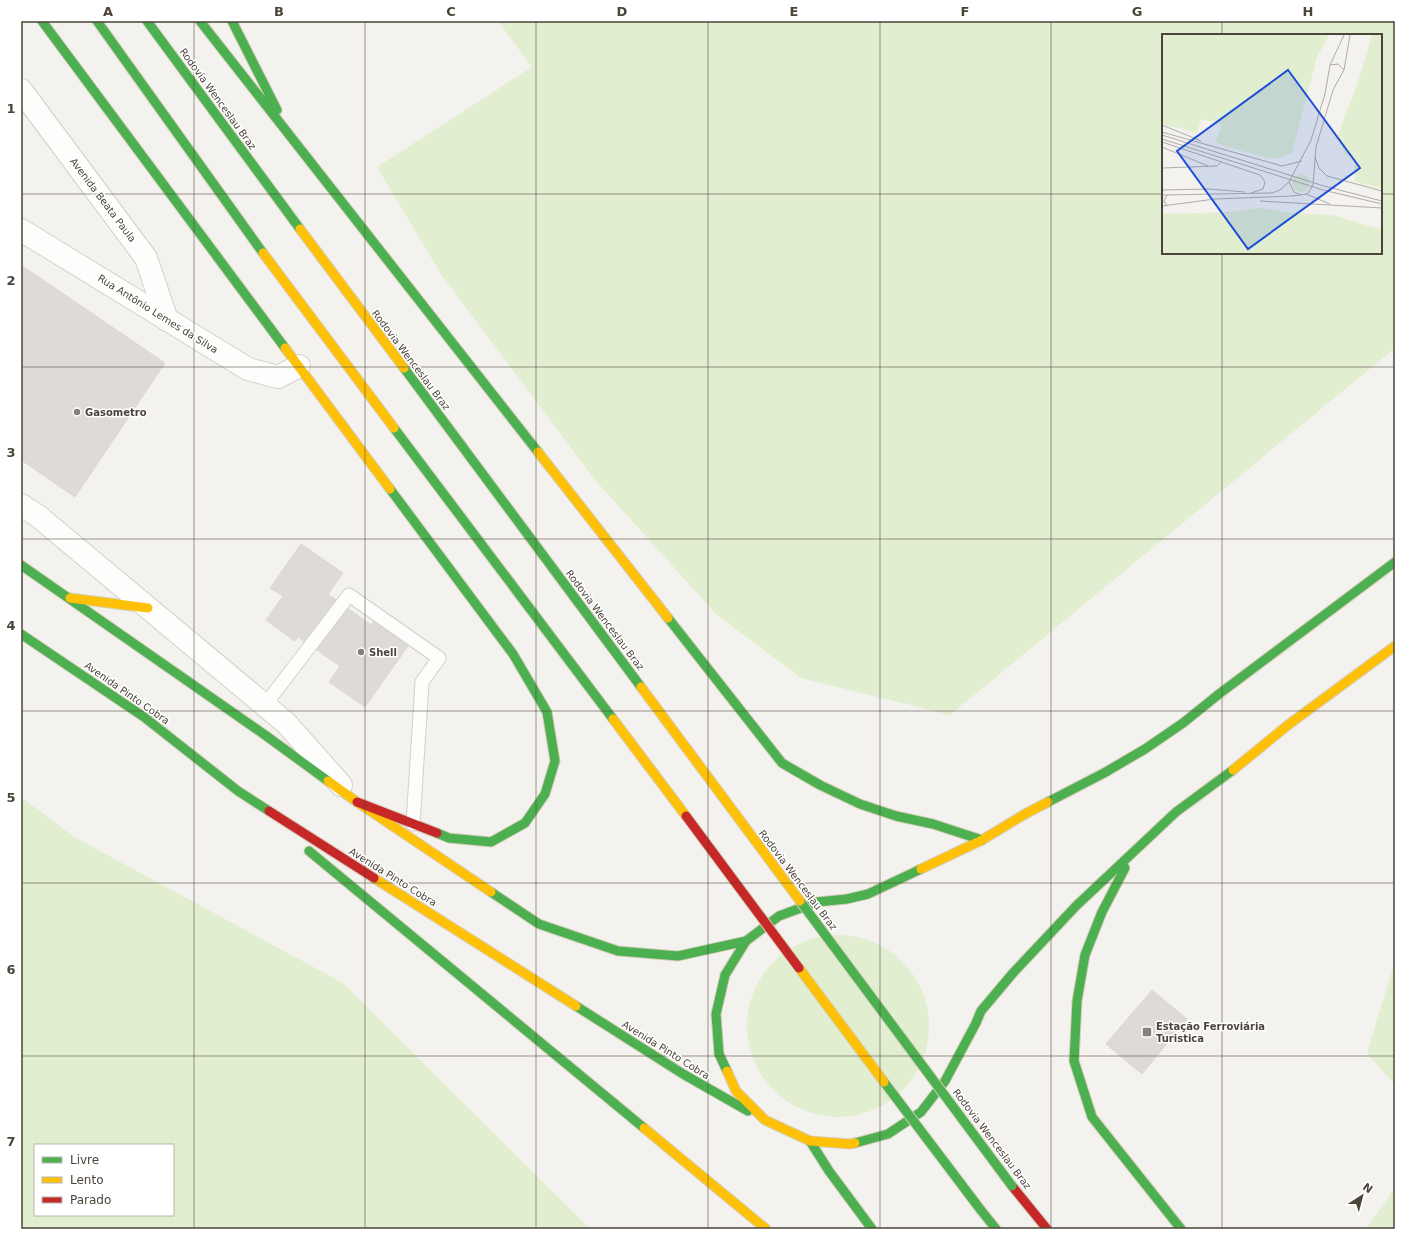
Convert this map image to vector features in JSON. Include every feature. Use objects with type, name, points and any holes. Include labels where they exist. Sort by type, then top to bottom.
[{"type":"main road","points":[[42,21],[513,654],[547,712],[555,761],[546,794],[525,823],[491,842],[449,838],[357,802]]},
{"type":"main road","points":[[97,21],[263,253],[996,1229]]},
{"type":"main road","name":"Rodovia Wenceslau Braz","points":[[147,21],[1012,1186],[1047,1229]]},
{"type":"main road","points":[[200,21],[782,763],[820,785],[860,804],[896,816],[933,824],[982,840]]},
{"type":"main road","points":[[232,21],[286,129]]},
{"type":"main road","points":[[765,1120],[736,1091],[720,1054],[719,1048],[716,1014],[725,975],[746,941],[778,916],[817,902],[847,899],[868,894],[982,840],[1025,814],[1104,773],[1145,749],[1183,723],[1219,694],[1395,562]]},
{"type":"main road","points":[[21,566],[265,735],[357,802],[539,924],[618,951],[625,952],[678,956],[746,941]]},
{"type":"main road","points":[[67,597],[148,608]]},
{"type":"main road","name":"Avenida Pinto Cobra","points":[[21,634],[144,717],[238,791],[683,1074],[765,1120],[810,1142]]},
{"type":"main road","points":[[810,1142],[850,1144],[888,1134],[921,1112],[945,1081],[981,1012],[1013,973],[1076,906],[1176,812],[1236,769],[1288,725],[1395,646]]},
{"type":"main road","points":[[238,791],[293,837]]},
{"type":"main road","points":[[305,847],[766,1229]]},
{"type":"main road","points":[[1133,852],[1102,912],[1085,955],[1077,1001],[1074,1061],[1092,1117],[1181,1229]]},
{"type":"main road","points":[[810,1142],[829,1172],[872,1229]]},
{"type":"street","name":"Avenida Beata Paula","points":[[21,90],[146,258],[167,320]]},
{"type":"street","name":"Rua Antônio Lemes da Silva","points":[[21,230],[248,370],[278,377],[299,366]]},
{"type":"street","points":[[21,504],[38,516],[286,723],[357,802]]},
{"type":"lane","points":[[264,705],[349,595],[439,658],[422,682],[413,824]]},
{"type":"green space","points":[[498,21],[1395,21],[1395,348],[950,715],[801,678],[717,615],[595,480],[441,274],[377,167],[532,67]]},
{"type":"green space","points":[[21,797],[76,838],[343,983],[582,1221],[592,1229],[21,1229]]},
{"type":"green space","points":[[829,935],[847,935],[873,942],[889,950],[908,968],[914,975],[922,991],[929,1017],[929,1035],[922,1061],[914,1077],[896,1096],[889,1102],[864,1113],[847,1117],[829,1117],[803,1110],[787,1102],[762,1077],[754,1061],[749,1044],[747,1035],[747,1017],[754,991],[762,975],[787,950],[803,942],[820,937]]},
{"type":"green space","points":[[1395,961],[1395,1085],[1367,1053]]},
{"type":"green space","points":[[1395,1188],[1395,1229],[1366,1229]]},
{"type":"building","name":"Gasometro","points":[[21,265],[165,363],[75,497],[21,460]]},
{"type":"building","points":[[301,544],[343,573],[295,641],[266,620],[283,596],[270,588]]},
{"type":"building","name":"Shell","points":[[328,594],[371,625],[380,612],[415,636],[365,707],[329,682],[340,666],[298,637]]},
{"type":"building","name":"Estação Ferroviária Turistica","points":[[1152,990],[1187,1019],[1142,1074],[1106,1044]]},
{"type":"traffic: fast","points":[[42,21],[285,348]]},
{"type":"traffic: fast","points":[[97,21],[263,253]]},
{"type":"traffic: fast","points":[[147,21],[300,229]]},
{"type":"traffic: fast","points":[[200,21],[538,452]]},
{"type":"traffic: fast","points":[[232,21],[277,110]]},
{"type":"traffic: fast","points":[[404,368],[641,687]]},
{"type":"traffic: fast","points":[[394,428],[613,719]]},
{"type":"traffic: fast","points":[[390,489],[513,654],[547,712],[555,761],[545,794],[525,823],[491,842],[449,838],[437,833]]},
{"type":"traffic: fast","points":[[1048,802],[1104,773],[1145,749],[1183,723],[1219,694],[1395,562]]},
{"type":"traffic: fast","points":[[21,565],[265,735],[328,781]]},
{"type":"traffic: fast","points":[[668,618],[782,763],[820,785],[860,804],[896,816],[933,824],[982,840]]},
{"type":"traffic: fast","points":[[21,634],[144,717],[238,791],[269,811]]},
{"type":"traffic: fast","points":[[855,1143],[888,1134],[921,1112],[945,1081],[981,1011],[1013,973],[1076,906],[1176,812],[1233,770]]},
{"type":"traffic: fast","points":[[309,851],[644,1128]]},
{"type":"traffic: fast","points":[[1125,868],[1102,912],[1085,955],[1077,1001],[1074,1061],[1092,1117],[1181,1229]]},
{"type":"traffic: fast","points":[[727,1071],[719,1054],[716,1014],[725,975],[746,941],[779,916],[817,902],[847,899],[868,894],[921,869]]},
{"type":"traffic: fast","points":[[491,892],[539,924],[618,951],[678,956],[746,941]]},
{"type":"traffic: fast","points":[[800,901],[1012,1186]]},
{"type":"traffic: fast","points":[[576,1006],[683,1074],[748,1111]]},
{"type":"traffic: fast","points":[[884,1082],[980,1209]]},
{"type":"traffic: fast","points":[[810,1141],[829,1171],[872,1229]]},
{"type":"traffic: fast","points":[[980,1209],[996,1229]]},
{"type":"traffic: slow","points":[[300,229],[404,368]]},
{"type":"traffic: slow","points":[[263,253],[394,428]]},
{"type":"traffic: slow","points":[[285,348],[390,489]]},
{"type":"traffic: slow","points":[[538,452],[668,618]]},
{"type":"traffic: slow","points":[[70,598],[148,608]]},
{"type":"traffic: slow","points":[[1233,770],[1288,725],[1395,646]]},
{"type":"traffic: slow","points":[[641,687],[800,901]]},
{"type":"traffic: slow","points":[[613,719],[686,816]]},
{"type":"traffic: slow","points":[[328,781],[491,892]]},
{"type":"traffic: slow","points":[[921,869],[982,840],[1048,802]]},
{"type":"traffic: slow","points":[[374,878],[576,1006]]},
{"type":"traffic: slow","points":[[799,968],[884,1082]]},
{"type":"traffic: slow","points":[[727,1071],[736,1091],[765,1120],[810,1141],[850,1144],[855,1143]]},
{"type":"traffic: slow","points":[[644,1128],[766,1229]]},
{"type":"traffic: jam","points":[[357,802],[437,833]]},
{"type":"traffic: jam","points":[[269,811],[374,878]]},
{"type":"traffic: jam","points":[[686,816],[799,968]]},
{"type":"traffic: jam","points":[[1012,1186],[1047,1229]]},
{"type":"place","name":"Gasometro","points":[[77,412]]},
{"type":"place","name":"Shell","points":[[361,652]]},
{"type":"place","name":"Estação Ferroviária Turistica","points":[[1147,1032]]}]
